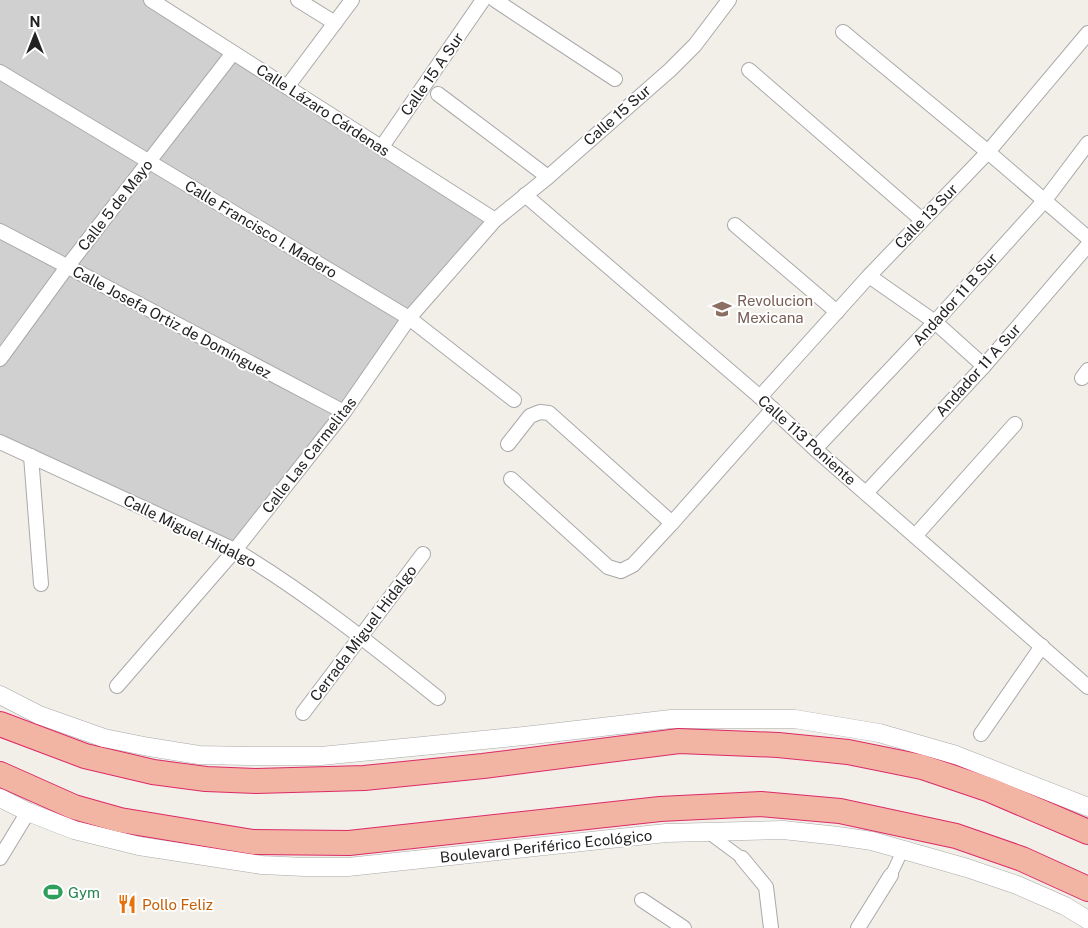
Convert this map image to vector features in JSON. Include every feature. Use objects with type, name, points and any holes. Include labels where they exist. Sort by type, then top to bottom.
[{"type":"highway","points":[[0,724],[85,756],[153,772],[206,779],[256,781],[364,778],[483,766],[679,741],[778,745],[848,752],[922,766],[990,790],[1088,832]]},
{"type":"highway","name":"Boulevard Periférico Ecológico","points":[[0,774],[31,790],[84,810],[120,820],[252,842],[349,843],[660,809],[761,804],[840,811],[956,836],[1022,859],[1088,889]]},
{"type":"street","name":"Calle Lázaro Cárdenas","points":[[150,0],[495,220]]},
{"type":"street","points":[[298,0],[335,23]]},
{"type":"street","points":[[287,87],[352,0]]},
{"type":"street","name":"Calle 15 A Sur","points":[[381,148],[483,0]]},
{"type":"street","points":[[495,0],[615,79]]},
{"type":"street","name":"Calle 15 Sur","points":[[495,220],[548,177],[670,70],[695,45],[729,0]]},
{"type":"street","points":[[842,32],[988,152],[1088,238]]},
{"type":"street","name":"Calle 13 Sur","points":[[760,398],[869,276],[988,152],[1088,33]]},
{"type":"street","name":"Calle 5 de Mayo","points":[[0,359],[67,268],[233,53]]},
{"type":"street","points":[[749,70],[922,220]]},
{"type":"street","name":"Calle Francisco I. Madero","points":[[0,72],[409,318],[514,400]]},
{"type":"street","points":[[438,94],[548,177]]},
{"type":"street","name":"Andador 11 B Sur","points":[[815,449],[935,322],[1045,200],[1088,142]]},
{"type":"street","name":"Calle 113 Poniente","points":[[525,195],[1088,686]]},
{"type":"street","name":"Calle Las Carmelitas","points":[[117,686],[235,550],[344,412],[409,318],[495,220]]},
{"type":"street","points":[[735,225],[836,312]]},
{"type":"street","name":"Calle Josefa Ortiz de Domínguez","points":[[0,231],[67,268],[344,412]]},
{"type":"street","name":"Andador 11 A Sur","points":[[866,493],[984,366],[1088,246]]},
{"type":"street","points":[[869,276],[935,322],[984,366]]},
{"type":"street","points":[[510,479],[608,567],[621,571],[633,564],[672,523],[773,410]]},
{"type":"street","points":[[508,444],[530,416],[540,412],[549,413],[672,523]]},
{"type":"street","points":[[915,536],[1015,424]]},
{"type":"street","name":"Calle Miguel Hidalgo","points":[[0,442],[235,550],[256,562],[361,637],[438,698]]},
{"type":"street","points":[[31,456],[41,584]]},
{"type":"street","name":"Cerrada Miguel Hidalgo","points":[[303,713],[423,554]]},
{"type":"street","points":[[981,734],[1042,646]]},
{"type":"street","points":[[0,695],[39,715],[104,738],[199,755],[321,756],[671,719],[795,719],[879,733],[956,754],[1088,807]]},
{"type":"street","name":"Boulevard Periférico Ecológico","points":[[0,798],[28,812],[74,830],[138,846],[262,865],[305,867],[348,866],[666,833],[783,830],[847,837],[967,868],[1017,885],[1066,906],[1088,920]]},
{"type":"street","points":[[0,858],[28,812]]},
{"type":"street","points":[[707,832],[742,858],[766,887],[771,928]]},
{"type":"street","points":[[858,928],[891,875],[903,850]]},
{"type":"street","points":[[642,900],[675,925]]},
{"type":"shaded area","points":[[0,0],[151,0],[495,220],[235,550],[0,435]]},
{"type":"place","name":"Revolucion Mexicana","points":[[722,309]]},
{"type":"place","name":"Gym","points":[[53,892]]},
{"type":"place","name":"Pollo Feliz","points":[[127,904]]}]
